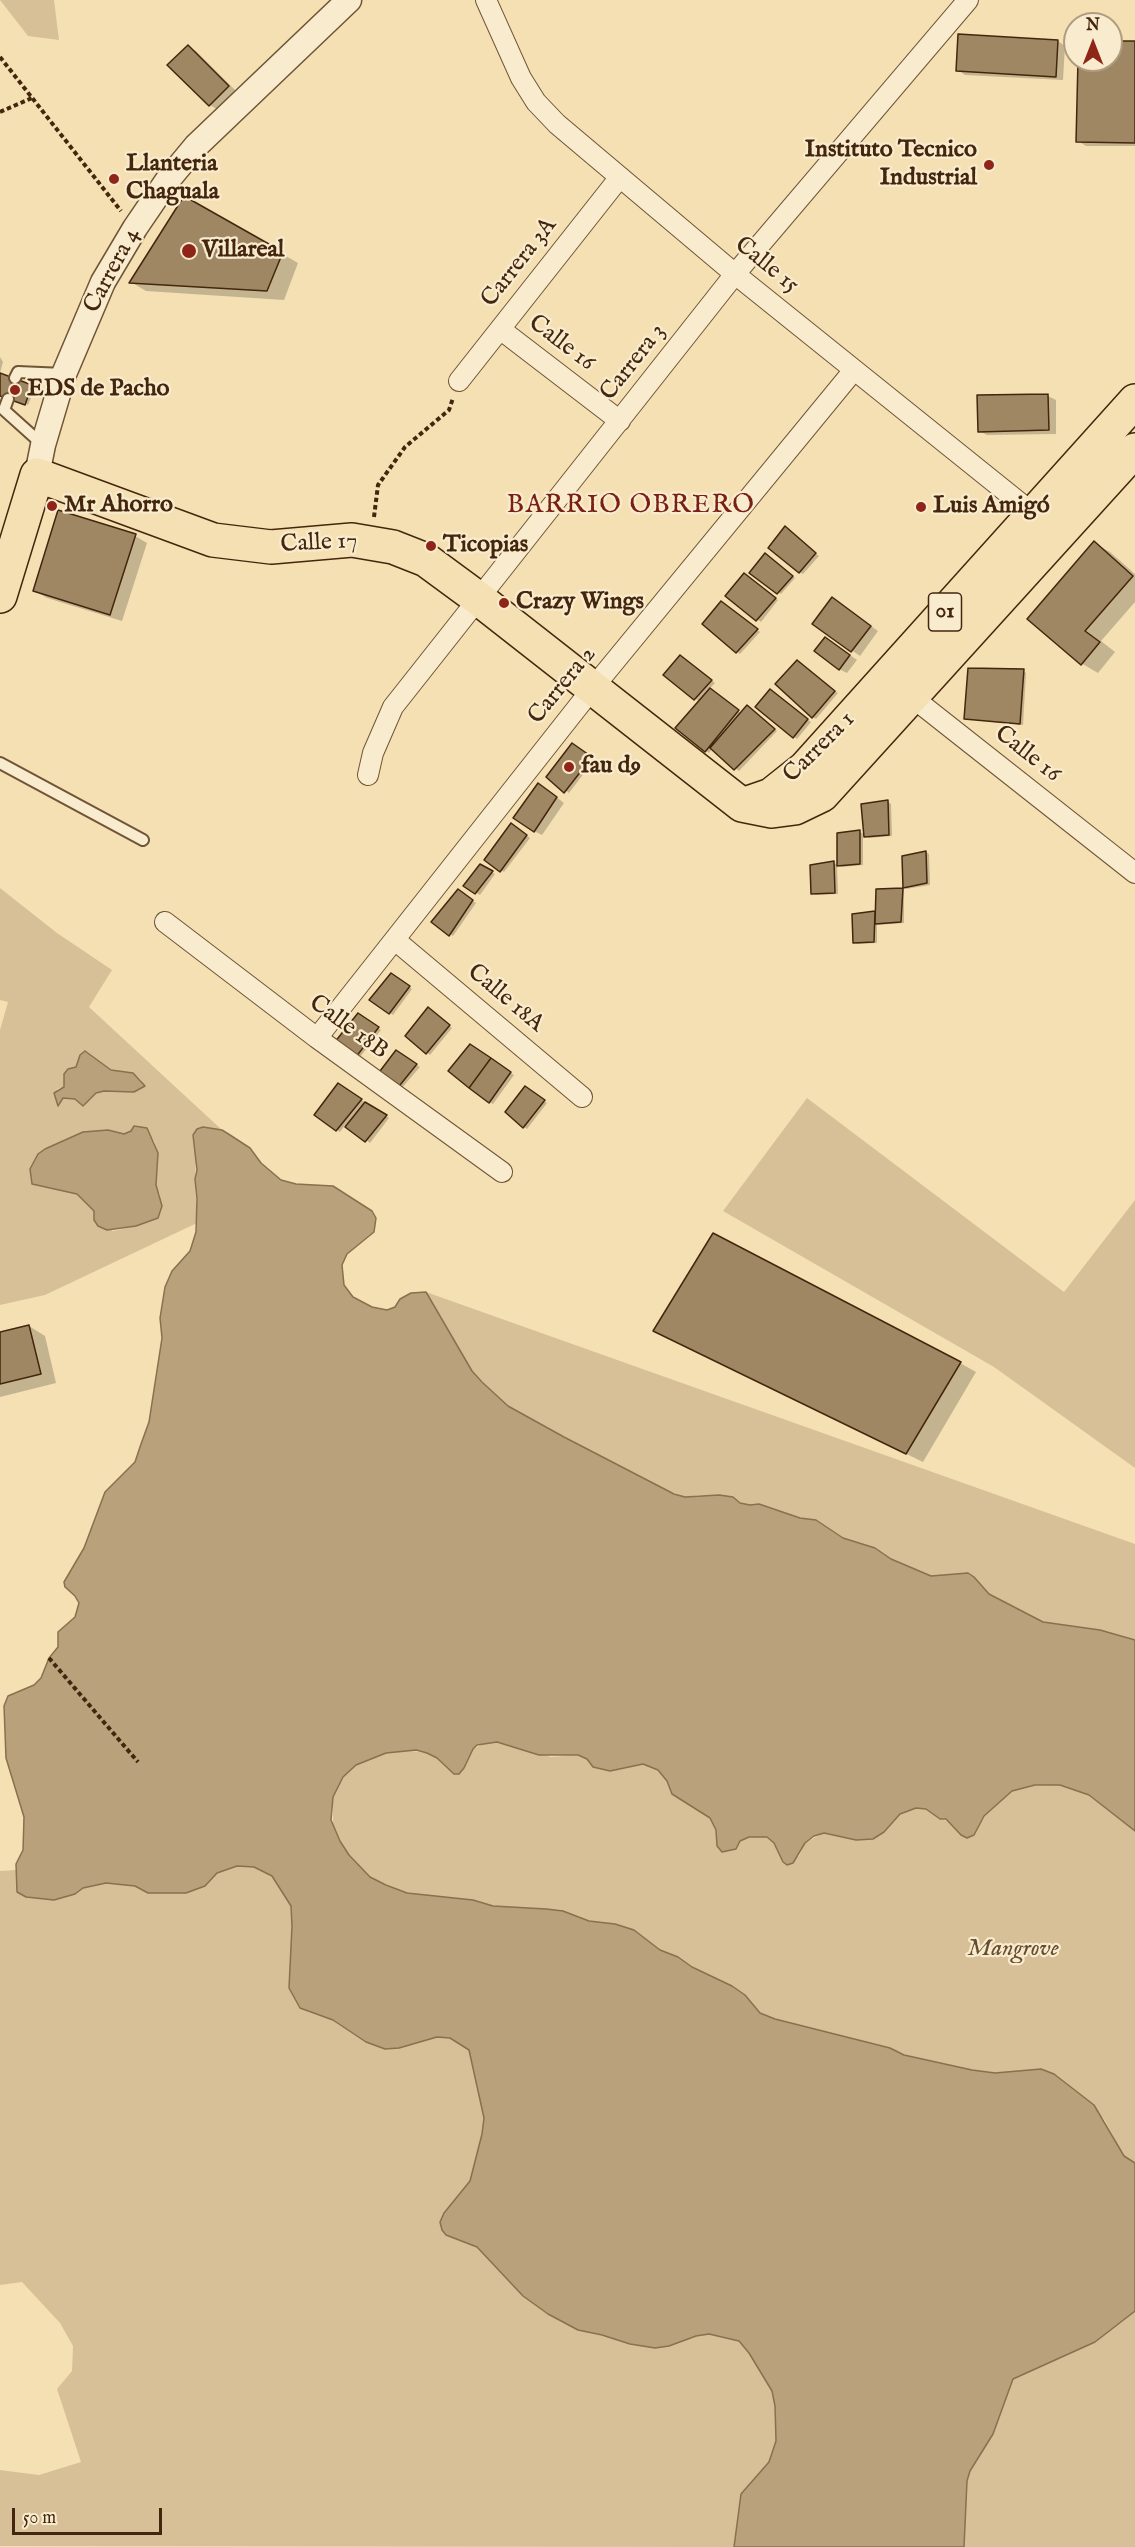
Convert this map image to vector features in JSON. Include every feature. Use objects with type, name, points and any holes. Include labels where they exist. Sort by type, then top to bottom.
[{"type":"highway","name":"Carrera 1","points":[[899,686],[1058,534],[1121,452],[1135,400]]},
{"type":"highway","name":"Carrera 1","points":[[742,805],[772,811],[795,808],[822,795],[899,686],[1033,514],[1121,452]]},
{"type":"highway","name":"Calle 17","points":[[40,460],[213,540],[271,547],[352,540],[393,547],[426,560],[742,805]]},
{"type":"highway","points":[[0,596],[40,460]]},
{"type":"street","name":"Carrera 4","points":[[40,460],[64,374],[104,282],[135,228],[167,181],[196,146],[349,0]]},
{"type":"street","name":"Calle 15","points":[[486,0],[521,78],[536,102],[557,124],[735,274],[1058,534]]},
{"type":"street","name":"Carrera 3","points":[[368,775],[373,753],[393,707],[735,274],[968,0]]},
{"type":"street","name":"Carrera 3A","points":[[459,381],[621,177]]},
{"type":"street","name":"Calle 16","points":[[500,329],[620,421]]},
{"type":"street","name":"Carrera 2","points":[[317,1038],[592,689],[854,370]]},
{"type":"street","name":"Calle 16","points":[[899,686],[1135,873]]},
{"type":"street","name":"Calle 18B","points":[[165,922],[317,1038],[502,1172]]},
{"type":"street","name":"Calle 18A","points":[[394,940],[582,1097]]},
{"type":"lane","points":[[15,378],[18,372],[64,374]]},
{"type":"lane","points":[[8,399],[4,410],[40,460]]},
{"type":"lane","points":[[0,763],[143,840]]},
{"type":"path","points":[[0,57],[135,228]]},
{"type":"path","points":[[0,112],[32,98]]},
{"type":"path","points":[[372,542],[378,485],[405,447],[449,410],[459,381]]},
{"type":"path","points":[[49,1658],[138,1762]]},
{"type":"green space","points":[[0,0],[54,0],[59,40],[28,36]]},
{"type":"green space","points":[[0,888],[57,933],[112,970],[89,1007],[222,1130],[203,1127],[193,1135],[196,1159],[197,1223],[45,1295],[0,1305],[0,1030],[8,1002],[0,1000]],"holes":[[[80,1055],[92,1056],[111,1070],[133,1073],[142,1081],[111,1092],[96,1093],[83,1106],[75,1099],[63,1098],[57,1106],[57,1089],[64,1087],[68,1069],[76,1067]],[[134,1126],[150,1134],[155,1143],[158,1160],[156,1185],[160,1195],[158,1218],[113,1231],[94,1220],[94,1211],[77,1194],[32,1184],[30,1169],[67,1141],[83,1132],[108,1130],[123,1134],[131,1131]]]},
{"type":"green space","points":[[807,1098],[1064,1292],[1135,1200],[1135,1468],[994,1367],[723,1211]]},
{"type":"green space","points":[[426,1292],[1135,1544],[1135,1640],[1100,1630],[1043,1622],[989,1594],[974,1577],[931,1576],[891,1559],[875,1548],[843,1538],[816,1520],[800,1518],[759,1504],[740,1503],[733,1497],[700,1495],[685,1497],[658,1487],[508,1406],[472,1371]]},
{"type":"green space","name":"Mangrove","points":[[487,1742],[507,1744],[551,1757],[578,1755],[587,1759],[593,1767],[610,1771],[643,1764],[658,1770],[667,1781],[672,1794],[710,1818],[716,1830],[717,1846],[749,1837],[767,1837],[774,1843],[783,1862],[799,1856],[805,1843],[823,1833],[856,1840],[884,1832],[907,1809],[926,1809],[940,1819],[951,1822],[961,1835],[974,1835],[984,1816],[1012,1791],[1026,1786],[1060,1785],[1089,1795],[1135,1831],[1135,2163],[1124,2156],[1104,2119],[1041,2069],[995,2073],[972,2070],[904,2055],[890,2048],[775,2019],[760,2013],[745,1995],[732,1986],[660,1950],[634,1930],[615,1924],[589,1921],[563,1911],[493,1906],[473,1900],[407,1893],[370,1877],[349,1855],[333,1827],[333,1797],[343,1777],[356,1765],[386,1753],[404,1750],[427,1753],[464,1768],[473,1749]]},
{"type":"green space","points":[[237,1866],[254,1867],[272,1876],[291,1906],[289,1988],[312,2013],[333,2020],[366,2042],[399,2048],[437,2037],[450,2038],[469,2050],[484,2118],[470,2181],[444,2213],[446,2235],[477,2247],[523,2296],[548,2314],[578,2330],[655,2348],[709,2334],[739,2341],[749,2353],[772,2391],[776,2441],[769,2462],[741,2494],[734,2547],[0,2546],[0,2470],[39,2475],[81,2462],[57,2389],[72,2371],[73,2346],[60,2323],[22,2282],[0,2285],[0,1871],[16,1870],[16,1885],[26,1897],[54,1900],[75,1894],[83,1888],[106,1883],[135,1886],[148,1893],[186,1893],[205,1886],[217,1873]]},
{"type":"green space","points":[[1135,2311],[1135,2547],[964,2547],[967,2481],[970,2471],[993,2434],[1013,2379],[1048,2363],[1121,2323]]},
{"type":"shaded area","points":[[85,1051],[111,1070],[133,1073],[145,1086],[134,1092],[96,1093],[83,1106],[75,1099],[63,1098],[58,1106],[54,1093],[64,1087],[64,1074],[68,1069],[76,1067],[80,1055]]},
{"type":"shaded area","points":[[134,1126],[147,1128],[158,1153],[156,1185],[162,1206],[158,1218],[136,1226],[107,1230],[98,1226],[94,1220],[94,1211],[77,1194],[32,1184],[30,1169],[38,1154],[45,1149],[83,1132],[108,1130],[124,1134],[131,1131]]},
{"type":"shaded area","points":[[203,1127],[222,1130],[250,1148],[261,1163],[281,1180],[296,1184],[333,1186],[372,1211],[376,1218],[374,1232],[347,1254],[342,1265],[344,1285],[353,1297],[372,1307],[387,1310],[395,1307],[400,1299],[411,1293],[426,1292],[472,1371],[482,1382],[508,1406],[564,1437],[674,1494],[685,1497],[719,1495],[733,1497],[740,1503],[759,1504],[800,1518],[816,1520],[843,1538],[875,1548],[891,1559],[931,1576],[968,1573],[989,1594],[1043,1622],[1100,1630],[1135,1640],[1135,1831],[1089,1795],[1060,1785],[1035,1785],[1012,1791],[984,1816],[974,1835],[967,1838],[961,1835],[946,1819],[940,1819],[926,1809],[916,1808],[900,1814],[884,1832],[873,1839],[856,1840],[824,1833],[814,1836],[805,1843],[793,1863],[787,1865],[783,1862],[774,1843],[767,1837],[749,1837],[740,1841],[736,1849],[722,1852],[717,1846],[716,1830],[710,1818],[672,1794],[667,1781],[658,1770],[643,1764],[610,1771],[593,1767],[587,1759],[578,1755],[539,1755],[497,1742],[477,1745],[459,1774],[454,1774],[437,1758],[427,1753],[416,1750],[386,1753],[356,1765],[343,1777],[333,1797],[331,1820],[340,1841],[349,1855],[370,1877],[386,1885],[407,1893],[473,1900],[493,1906],[563,1911],[589,1921],[615,1924],[634,1930],[660,1950],[732,1986],[745,1995],[760,2013],[775,2019],[890,2048],[904,2055],[972,2070],[995,2073],[1041,2069],[1054,2074],[1094,2105],[1124,2156],[1135,2163],[1135,2311],[1095,2342],[1013,2379],[993,2434],[970,2471],[967,2481],[964,2547],[734,2547],[741,2494],[769,2462],[776,2441],[772,2391],[749,2353],[739,2341],[709,2334],[655,2348],[578,2330],[548,2314],[523,2296],[477,2247],[446,2235],[440,2222],[444,2213],[470,2181],[484,2118],[469,2050],[450,2038],[437,2037],[399,2048],[385,2049],[366,2042],[333,2020],[300,2008],[289,1988],[291,1906],[272,1876],[254,1867],[237,1866],[217,1873],[205,1886],[186,1893],[148,1893],[135,1886],[106,1883],[83,1888],[75,1894],[54,1900],[26,1897],[17,1892],[16,1864],[23,1850],[24,1817],[6,1758],[4,1706],[8,1696],[34,1685],[41,1678],[49,1658],[58,1647],[58,1632],[75,1617],[79,1603],[65,1587],[64,1582],[84,1548],[105,1492],[135,1462],[149,1422],[162,1338],[160,1318],[165,1287],[172,1271],[190,1251],[196,1232],[195,1179],[197,1170],[193,1135],[197,1129]]},
{"type":"building","points":[[958,34],[1058,40],[1056,77],[956,71]]},
{"type":"building","points":[[1123,41],[1135,41],[1135,143],[1076,142],[1078,72],[1123,72]]},
{"type":"building","points":[[188,45],[229,86],[209,106],[167,65]]},
{"type":"building","points":[[184,196],[283,252],[267,291],[129,283]]},
{"type":"building","name":"EDS de Pacho","points":[[0,373],[32,385],[25,405],[0,396]]},
{"type":"building","points":[[1048,394],[1049,430],[978,432],[977,395]]},
{"type":"building","points":[[58,510],[136,534],[110,615],[33,591]]},
{"type":"building","points":[[785,526],[816,553],[799,573],[768,548]]},
{"type":"building","points":[[1094,541],[1133,576],[1085,631],[1100,642],[1081,665],[1027,619]]},
{"type":"building","points":[[765,553],[793,576],[777,594],[749,573]]},
{"type":"building","points":[[744,573],[776,598],[756,621],[725,596]]},
{"type":"building","points":[[832,597],[871,626],[851,652],[812,624]]},
{"type":"building","points":[[721,601],[758,629],[736,653],[702,624]]},
{"type":"building","points":[[825,637],[850,655],[839,670],[814,651]]},
{"type":"building","points":[[680,655],[712,680],[694,700],[663,675]]},
{"type":"building","points":[[797,660],[835,691],[812,718],[775,684]]},
{"type":"building","points":[[968,668],[1024,669],[1020,724],[964,719]]},
{"type":"building","points":[[710,688],[739,710],[705,752],[675,728]]},
{"type":"building","points":[[770,689],[808,719],[793,738],[755,707]]},
{"type":"building","points":[[747,705],[775,729],[734,770],[710,748]]},
{"type":"building","name":"fau d9","points":[[572,743],[592,757],[564,793],[546,777]]},
{"type":"building","points":[[538,783],[557,797],[534,832],[513,818]]},
{"type":"building","points":[[888,800],[889,835],[864,837],[861,804]]},
{"type":"building","points":[[511,823],[527,835],[500,872],[484,860]]},
{"type":"building","points":[[860,830],[860,864],[837,866],[837,833]]},
{"type":"building","points":[[926,851],[927,883],[903,888],[902,856]]},
{"type":"building","points":[[834,861],[835,893],[811,894],[810,865]]},
{"type":"building","points":[[480,864],[493,871],[475,894],[463,886]]},
{"type":"building","points":[[903,888],[901,922],[875,924],[876,889]]},
{"type":"building","points":[[458,889],[473,900],[449,936],[431,922]]},
{"type":"building","points":[[875,911],[874,942],[853,943],[852,914]]},
{"type":"building","points":[[391,973],[410,986],[389,1014],[369,1000]]},
{"type":"building","points":[[428,1007],[450,1025],[426,1054],[405,1036]]},
{"type":"building","points":[[358,1013],[379,1027],[356,1057],[334,1043]]},
{"type":"building","points":[[470,1044],[491,1058],[469,1088],[448,1071]]},
{"type":"building","points":[[396,1050],[417,1064],[396,1090],[377,1075]]},
{"type":"building","points":[[491,1058],[511,1072],[489,1103],[469,1088]]},
{"type":"building","points":[[338,1083],[362,1099],[336,1131],[314,1115]]},
{"type":"building","points":[[525,1086],[545,1100],[523,1128],[505,1112]]},
{"type":"building","points":[[365,1102],[387,1115],[365,1142],[345,1127]]},
{"type":"building","points":[[713,1233],[961,1362],[906,1454],[653,1331]]},
{"type":"building","points":[[29,1325],[41,1374],[0,1384],[0,1332]]},
{"type":"place","name":"Instituto Tecnico Industrial","points":[[989,165]]},
{"type":"place","name":"Llanteria Chaguala","points":[[114,179]]},
{"type":"place","name":"Villareal","points":[[189,251]]},
{"type":"place","name":"EDS de Pacho","points":[[15,390]]},
{"type":"place","name":"Mr Ahorro","points":[[52,506]]},
{"type":"place","name":"Luis Amigó","points":[[921,507]]},
{"type":"place","name":"Ticopias","points":[[431,546]]},
{"type":"place","name":"Crazy Wings","points":[[504,603]]},
{"type":"place","name":"fau d9","points":[[569,767]]},
{"type":"district","name":"BARRIO OBRERO","points":[[631,507]]}]
